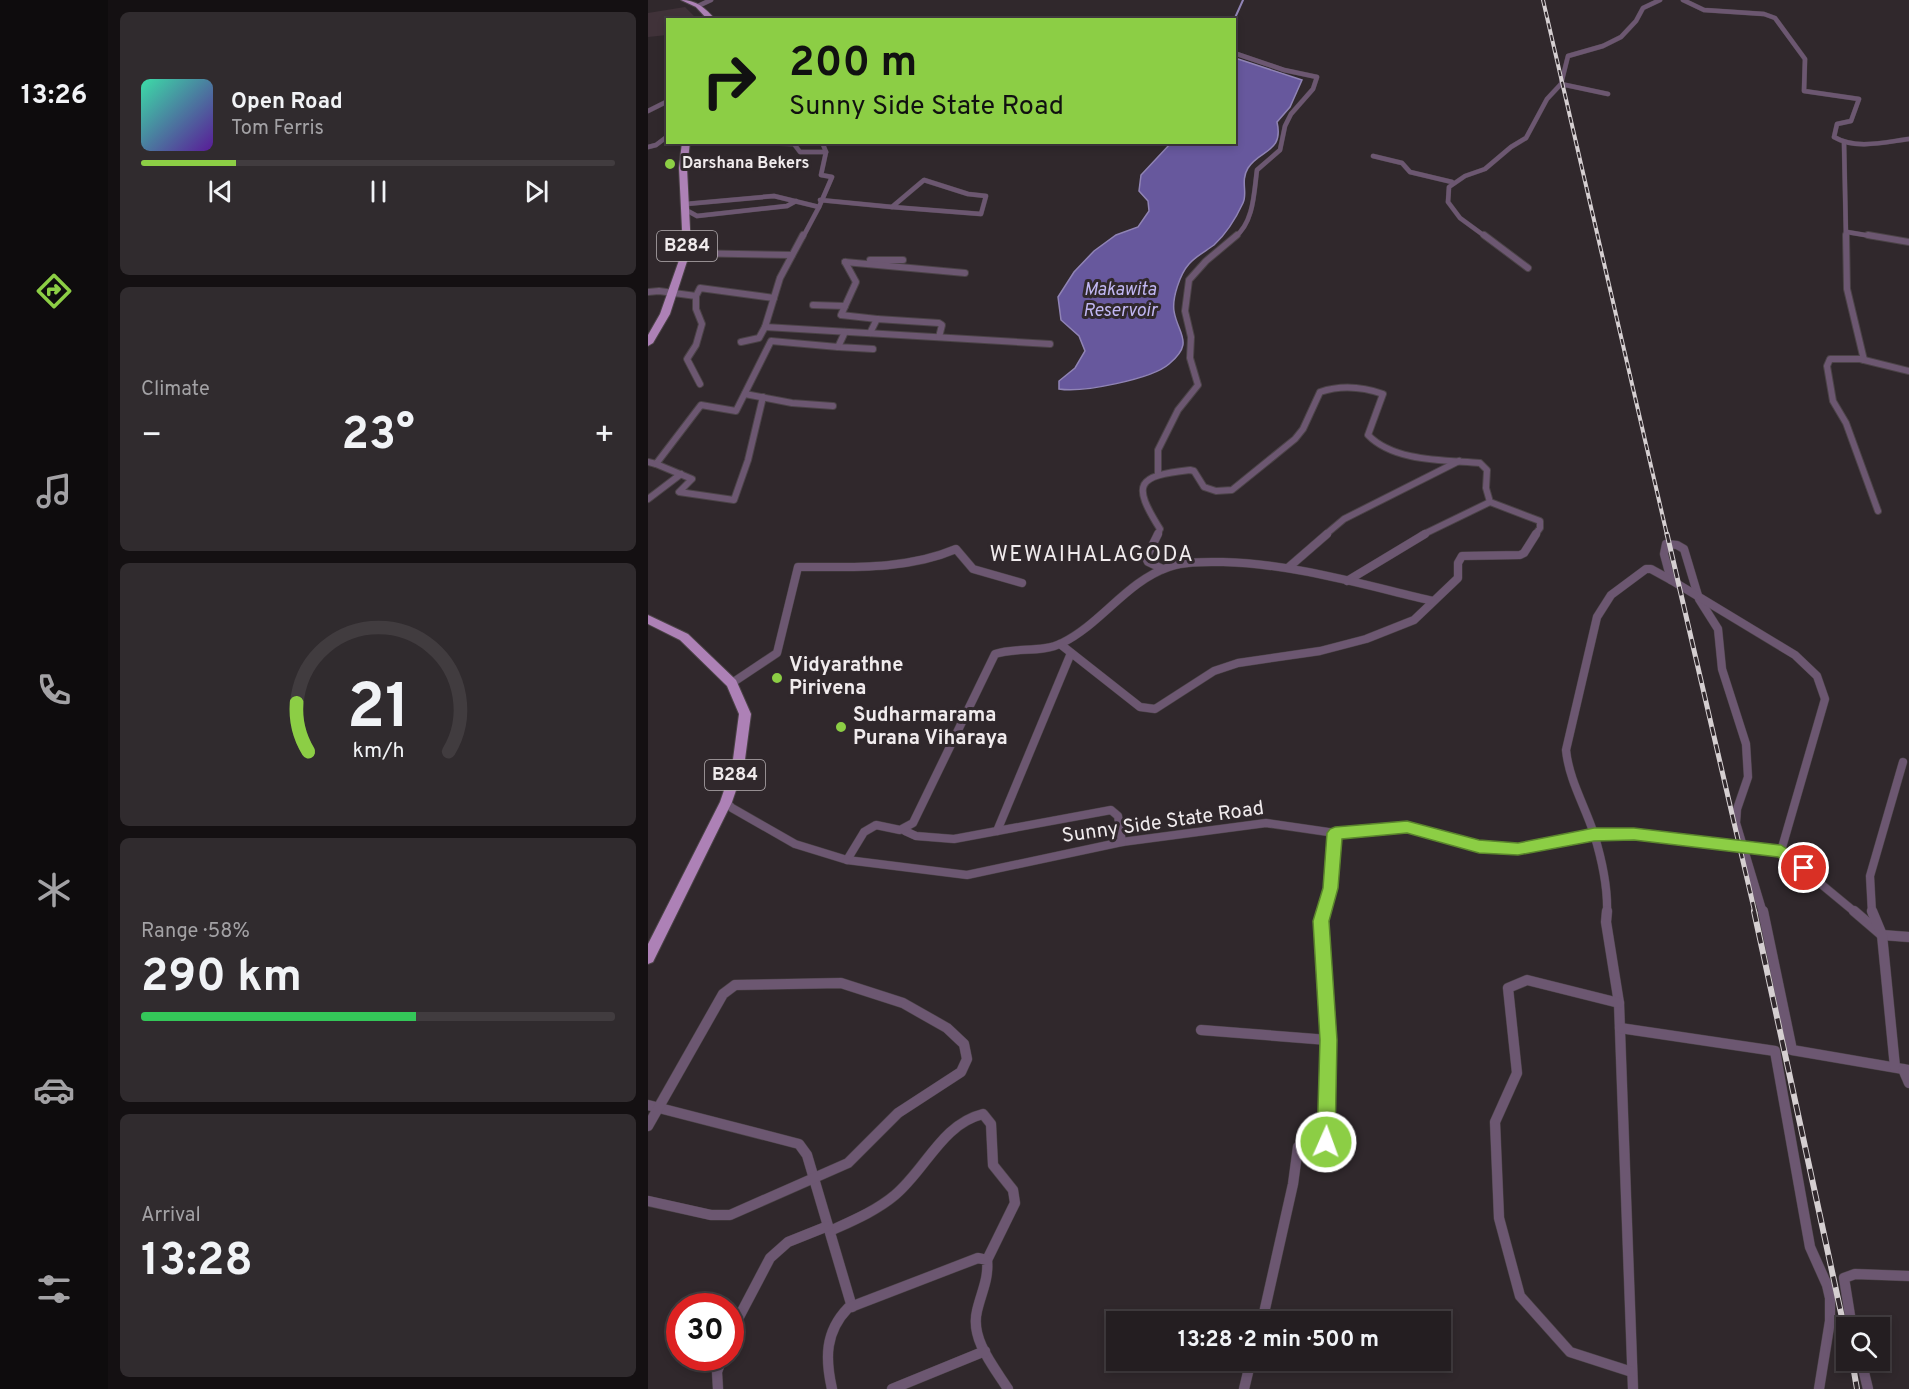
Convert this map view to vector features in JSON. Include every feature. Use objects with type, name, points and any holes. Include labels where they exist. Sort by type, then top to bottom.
[{"type":"main road","points":[[684,0],[698,6],[712,18]]},
{"type":"main road","name":"B284","points":[[648,343],[665,314],[686,253],[683,168],[686,144]]},
{"type":"main road","name":"B284","points":[[648,619],[684,637],[732,683],[745,714],[738,767],[726,802],[648,958]]},
{"type":"street","points":[[698,6],[711,0]]},
{"type":"street","points":[[1373,156],[1402,163],[1410,172],[1452,182],[1485,169],[1511,147],[1526,138],[1546,99],[1561,84],[1568,56],[1612,44],[1634,27],[1643,8],[1660,0]]},
{"type":"street","points":[[1683,0],[1704,10],[1764,14],[1775,18],[1806,59],[1804,91],[1859,99],[1851,121],[1837,124],[1834,137],[1853,144],[1909,139]]},
{"type":"street","points":[[1158,474],[1158,450],[1178,410],[1198,385],[1190,358],[1191,337],[1185,311],[1189,280],[1206,261],[1240,233],[1251,211],[1257,170],[1280,150],[1285,126],[1291,114],[1313,89],[1317,77],[1284,70],[1236,54]]},
{"type":"street","points":[[1561,84],[1608,94]]},
{"type":"street","points":[[648,111],[666,102]]},
{"type":"street","points":[[648,147],[656,145],[666,138]]},
{"type":"street","points":[[1844,142],[1847,289],[1864,360]]},
{"type":"street","points":[[794,144],[800,152],[826,152]]},
{"type":"street","points":[[741,342],[759,338],[765,327],[780,278],[832,177],[821,175],[826,152],[823,144]]},
{"type":"street","points":[[686,207],[774,196],[786,197],[809,206],[820,203],[854,203],[934,212],[981,214],[986,196],[968,194],[924,180],[892,207]]},
{"type":"street","points":[[1452,182],[1449,187],[1448,202],[1460,218],[1528,268]]},
{"type":"street","points":[[686,207],[698,216],[787,207],[796,201]]},
{"type":"street","points":[[1847,232],[1909,242]]},
{"type":"street","points":[[686,253],[792,255]]},
{"type":"street","points":[[845,262],[847,259],[903,261]]},
{"type":"street","points":[[845,262],[965,273]]},
{"type":"street","points":[[845,262],[856,282],[841,315],[843,317],[939,323],[942,325],[939,337]]},
{"type":"street","points":[[700,384],[687,359],[696,345],[702,324],[696,309],[696,296],[700,288],[774,298]]},
{"type":"street","points":[[648,292],[672,292],[696,296]]},
{"type":"street","points":[[813,305],[846,306]]},
{"type":"street","points":[[870,333],[877,319]]},
{"type":"street","points":[[765,327],[1050,344]]},
{"type":"street","points":[[838,347],[845,332]]},
{"type":"street","points":[[763,397],[748,460],[734,500],[679,492],[692,479],[652,463],[701,405],[736,411],[771,341],[873,349]]},
{"type":"street","points":[[1878,511],[1846,423],[1833,401],[1827,366],[1830,359],[1836,358],[1864,360],[1909,371]]},
{"type":"street","points":[[1163,569],[1148,562],[1146,558],[1160,530],[1142,498],[1141,489],[1146,482],[1158,474],[1190,470],[1194,471],[1204,488],[1216,491],[1232,490],[1295,439],[1303,429],[1320,392],[1329,388],[1372,390],[1383,394],[1368,435],[1372,442],[1380,447],[1410,454],[1480,463],[1487,467],[1489,472],[1486,486],[1490,502]]},
{"type":"street","points":[[745,394],[792,403],[833,406]]},
{"type":"street","points":[[1289,567],[1344,519],[1460,461]]},
{"type":"street","points":[[648,499],[681,474]]},
{"type":"street","points":[[1060,644],[1140,706],[1155,709],[1214,671],[1238,663],[1320,651],[1366,639],[1414,620],[1458,578],[1458,563],[1462,556],[1520,555],[1524,553],[1540,528],[1540,521],[1490,502],[1426,533],[1347,581]]},
{"type":"street","points":[[1671,580],[1664,554],[1666,544],[1677,544],[1684,549],[1703,608],[1716,622],[1721,640],[1721,665],[1745,740],[1748,780],[1736,815],[1763,912],[1792,1050],[1902,1069]]},
{"type":"street","points":[[732,683],[777,653],[798,567],[884,565],[945,555],[956,549],[973,569],[1022,583]]},
{"type":"street","points":[[905,831],[913,822],[995,654],[1008,648],[1060,644],[1099,618],[1140,582],[1163,569],[1182,563],[1245,562],[1289,567],[1433,601]]},
{"type":"street","points":[[1633,1389],[1619,1003],[1606,922],[1608,892],[1594,834],[1568,768],[1566,750],[1597,617],[1603,604],[1614,591],[1646,569],[1650,569],[1795,655],[1817,676],[1825,699],[1781,851],[1882,935],[1909,937]]},
{"type":"street","points":[[997,831],[1071,653]]},
{"type":"street","points":[[1903,762],[1870,876],[1872,914],[1882,935],[1902,1069],[1909,1083]]},
{"type":"street","name":"Sunny Side State Road","points":[[726,802],[732,808],[795,844],[847,860],[967,875],[1122,842],[1266,823],[1335,833],[1407,827],[1479,847],[1518,849],[1594,834],[1634,834],[1781,851]]},
{"type":"street","points":[[847,860],[864,832],[876,825],[905,831],[916,836],[954,839],[1111,810],[1118,816],[1122,842]]},
{"type":"street","points":[[1264,1311],[1293,1184],[1298,1148],[1326,1142],[1328,1040],[1321,921],[1330,888],[1335,833]]},
{"type":"street","points":[[1619,1003],[1527,980],[1508,988],[1517,1073],[1494,1122],[1499,1218],[1520,1296],[1570,1352],[1632,1372]]},
{"type":"street","points":[[648,1126],[723,994],[735,985],[841,983],[903,1003],[947,1028],[964,1044],[967,1059],[961,1072],[898,1113],[848,1163],[814,1180],[730,1215],[711,1215],[648,1201]]},
{"type":"street","points":[[1620,1028],[1774,1051],[1787,1107],[1810,1250],[1830,1294],[1831,1316],[1819,1389]]},
{"type":"street","points":[[1201,1030],[1328,1040]]},
{"type":"street","points":[[648,1105],[799,1144],[807,1155],[852,1307]]},
{"type":"street","points":[[744,1307],[770,1258],[788,1242],[875,1210],[902,1189],[947,1134],[977,1114],[983,1114],[991,1124],[993,1165],[1013,1190],[1015,1203],[987,1260],[990,1270],[975,1323],[985,1351],[1008,1389]]},
{"type":"street","points":[[832,1389],[827,1367],[827,1339],[841,1314],[852,1307],[978,1258],[987,1260]]},
{"type":"street","points":[[1850,1317],[1844,1278],[1855,1274],[1909,1276]]},
{"type":"street","points":[[1830,1294],[1845,1294]]},
{"type":"street","points":[[892,1389],[985,1351]]},
{"type":"street","points":[[717,1371],[718,1389]]},
{"type":"street","points":[[1244,1389],[1248,1371]]},
{"type":"street","points":[[1864,1371],[1868,1389]]},
{"type":"shaded area","points":[[685,7],[696,18],[666,18],[666,35],[648,37],[648,13]]},
{"type":"water","name":"Makawita Reservoir","points":[[1236,58],[1302,80],[1290,107],[1277,122],[1277,140],[1274,145],[1248,168],[1244,199],[1234,220],[1214,245],[1189,264],[1180,280],[1175,293],[1174,311],[1183,344],[1177,356],[1160,370],[1133,380],[1084,389],[1059,389],[1059,381],[1075,368],[1085,351],[1079,336],[1061,320],[1058,297],[1074,272],[1094,251],[1116,235],[1138,227],[1149,211],[1148,201],[1139,191],[1141,175],[1170,144],[1236,144]]},
{"type":"waterway","points":[[1235,18],[1243,0]]},
{"type":"railway","points":[[1543,0],[1667,535]]},
{"type":"railway","points":[[1667,534],[1755,913]]},
{"type":"railway","points":[[1754,911],[1842,1317]]},
{"type":"railway","points":[[1854,1371],[1857,1389]]},
{"type":"place","name":"Darshana Bekers","points":[[670,164]]},
{"type":"place","name":"Vidyarathne Pirivena","points":[[777,678]]},
{"type":"place","name":"Sudharmarama Purana Viharaya","points":[[841,727]]},
{"type":"district","name":"WEWAIHALAGODA","points":[[1092,555]]},
{"type":"route","points":[[1326,1142],[1328,1040],[1321,921],[1330,888],[1335,833],[1407,827],[1479,847],[1518,849],[1555,844],[1594,834],[1634,834],[1781,851],[1804,868]]}]
